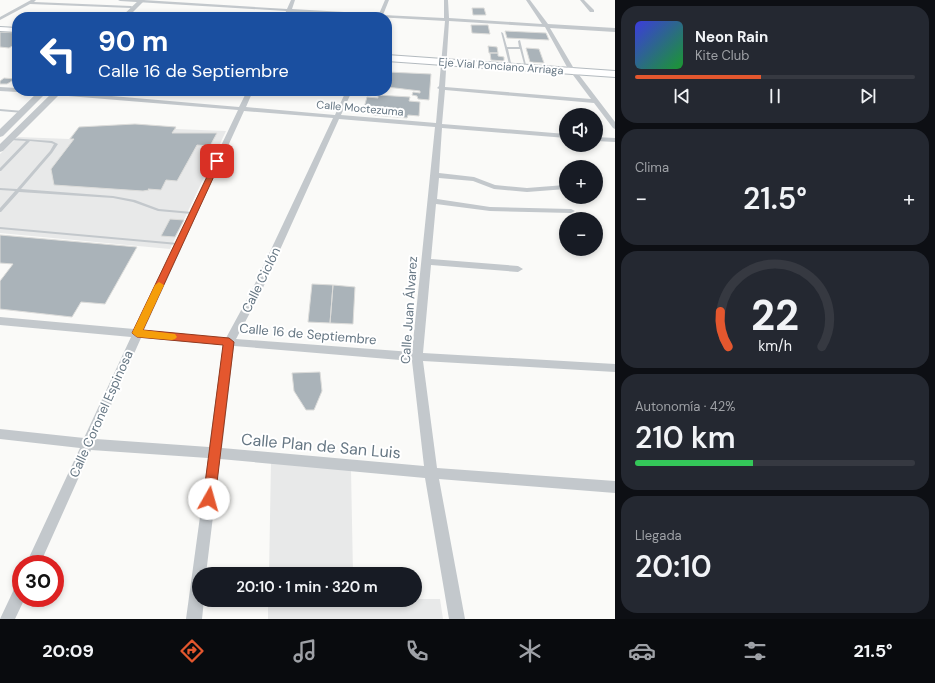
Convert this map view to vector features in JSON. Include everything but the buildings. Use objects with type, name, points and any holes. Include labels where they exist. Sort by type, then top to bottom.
[{"type":"main road","points":[[0,28],[12,29]]},
{"type":"main road","name":"Eje Vial Ponciano Arriaga","points":[[392,55],[444,60],[572,69],[615,70]]},
{"type":"main road","name":"Eje Vial Ponciano Arriaga","points":[[392,58],[525,64],[615,74]]},
{"type":"street","points":[[120,0],[307,12]]},
{"type":"street","points":[[289,10],[293,0]]},
{"type":"street","points":[[382,12],[387,0]]},
{"type":"street","name":"Calle Juan Álvarez","points":[[446,0],[447,21],[440,88],[435,175],[417,357],[431,474],[457,619]]},
{"type":"street","points":[[528,0],[547,27],[572,69],[615,127]]},
{"type":"street","points":[[582,0],[592,12]]},
{"type":"street","points":[[12,12],[32,1],[134,8]]},
{"type":"street","points":[[131,12],[144,1]]},
{"type":"street","points":[[132,12],[144,1]]},
{"type":"street","points":[[0,19],[12,12]]},
{"type":"street","points":[[392,18],[615,30]]},
{"type":"street","points":[[0,88],[12,89]]},
{"type":"street","points":[[440,88],[596,101]]},
{"type":"street","points":[[0,134],[39,96]]},
{"type":"street","points":[[0,149],[53,96]]},
{"type":"street","name":"Calle Moctezuma","points":[[97,96],[559,135]]},
{"type":"street","name":"Calle Coronel Espinosa","points":[[37,555],[192,213],[248,96]]},
{"type":"street","name":"Calle Ciclón","points":[[200,567],[229,342],[256,292],[347,96]]},
{"type":"street","points":[[603,139],[615,140]]},
{"type":"street","points":[[435,175],[474,179],[494,187],[527,190],[559,187]]},
{"type":"street","points":[[432,201],[490,209],[571,210]]},
{"type":"street","points":[[426,262],[518,269]]},
{"type":"street","name":"Calle 16 de Septiembre","points":[[0,321],[229,342],[417,357],[615,368]]},
{"type":"street","name":"Calle Plan de San Luis","points":[[0,434],[88,444],[214,453],[431,474],[615,487]]},
{"type":"street","points":[[7,619],[13,607]]},
{"type":"street","points":[[194,619],[195,607]]},
{"type":"lane","points":[[502,33],[510,63]]},
{"type":"lane","points":[[519,41],[525,64]]},
{"type":"lane","points":[[507,48],[520,48]]},
{"type":"lane","points":[[0,110],[23,112]]},
{"type":"lane","points":[[0,211],[51,152],[56,144],[52,142],[29,140],[10,140]]},
{"type":"lane","points":[[0,170],[29,140]]},
{"type":"lane","points":[[0,190],[113,198],[134,201],[158,210],[192,213]]},
{"type":"lane","points":[[0,228],[178,244]]},
{"type":"shaded area","points":[[135,124],[176,127],[176,129],[226,131],[170,249],[0,233],[0,154],[18,137],[69,139],[79,127]]},
{"type":"shaded area","points":[[271,462],[351,469],[353,567],[269,567]]},
{"type":"shaded area","points":[[422,599],[440,599],[443,619],[268,619],[268,607],[422,607]]},
{"type":"slow traffic","points":[[159,285],[137,333],[172,337]]},
{"type":"route","points":[[209,499],[229,342],[137,333],[217,161]]}]
